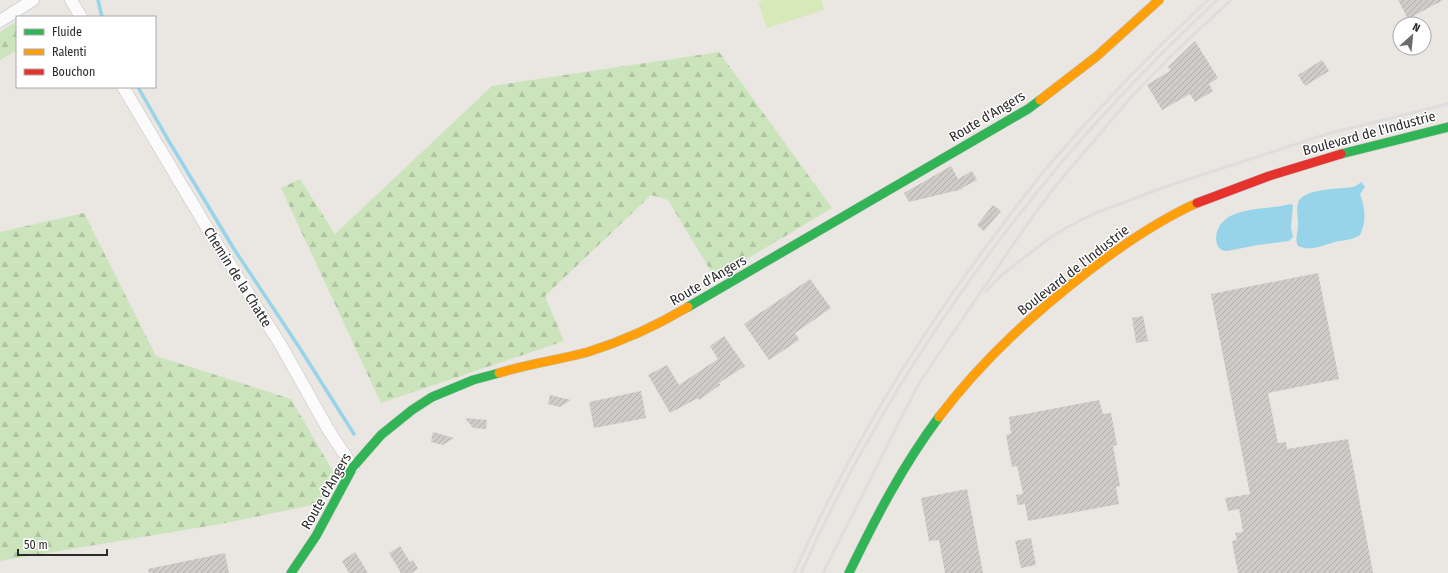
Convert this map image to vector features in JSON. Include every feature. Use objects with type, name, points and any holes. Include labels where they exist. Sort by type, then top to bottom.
[{"type":"street","points":[[0,21],[33,0]]},
{"type":"street","points":[[71,0],[80,16]]},
{"type":"street","name":"Route d'Angers","points":[[291,573],[316,536],[353,467],[381,435],[412,410],[432,397],[473,380],[508,370],[587,352],[657,326],[1028,109],[1092,61],[1159,0]]},
{"type":"street","name":"Chemin de la Chatte","points":[[124,88],[282,347],[329,431],[353,467]]},
{"type":"street","name":"Boulevard de l'Industrie","points":[[849,573],[883,504],[904,468],[940,415],[971,377],[1014,334],[1060,293],[1100,263],[1139,236],[1175,215],[1211,197],[1314,161],[1448,127]]},
{"type":"green space","points":[[765,0],[821,0],[824,10],[767,28],[758,2]]},
{"type":"green space","points":[[14,23],[16,28],[16,51],[0,60],[0,32]]},
{"type":"green space","points":[[719,52],[832,208],[715,278],[668,200],[651,195],[545,296],[564,341],[381,403],[281,188],[300,179],[335,234],[492,86]]},
{"type":"green space","points":[[84,213],[156,356],[291,399],[335,475],[317,504],[226,523],[0,561],[0,232]]},
{"type":"water","points":[[1361,182],[1365,187],[1360,194],[1363,204],[1364,225],[1360,235],[1351,239],[1312,248],[1303,248],[1298,246],[1296,240],[1298,225],[1297,208],[1301,198],[1307,194],[1322,190],[1353,187]]},
{"type":"water","points":[[1290,204],[1293,205],[1291,227],[1293,237],[1289,241],[1227,251],[1220,249],[1218,246],[1216,239],[1217,231],[1222,223],[1230,216],[1249,210]]},
{"type":"building","points":[[1398,0],[1443,0],[1414,16],[1406,16]]},
{"type":"building","points":[[1195,41],[1218,78],[1209,84],[1213,91],[1195,102],[1190,94],[1162,110],[1147,85],[1171,70],[1168,67]]},
{"type":"building","points":[[1322,60],[1329,71],[1305,86],[1298,75]]},
{"type":"building","points":[[951,166],[958,179],[972,171],[977,180],[962,188],[963,189],[909,202],[904,193]]},
{"type":"building","points":[[993,205],[1001,211],[984,231],[977,225]]},
{"type":"building","points":[[1318,273],[1339,379],[1268,393],[1278,443],[1286,442],[1287,449],[1348,439],[1373,573],[1238,573],[1232,541],[1237,540],[1235,533],[1243,532],[1241,520],[1239,509],[1228,511],[1225,498],[1250,494],[1211,294]]},
{"type":"building","points":[[810,279],[831,308],[795,333],[799,340],[769,360],[744,324]]},
{"type":"building","points":[[1143,316],[1148,341],[1136,343],[1132,318]]},
{"type":"building","points":[[724,336],[745,366],[719,383],[720,385],[699,400],[698,398],[670,413],[648,375],[667,365],[679,385],[718,359],[710,346]]},
{"type":"building","points":[[641,391],[646,418],[594,428],[589,402]]},
{"type":"building","points":[[550,395],[571,400],[560,407],[548,404]]},
{"type":"building","points":[[1099,400],[1103,414],[1111,413],[1117,445],[1113,446],[1120,486],[1116,487],[1119,504],[1028,521],[1025,504],[1018,505],[1016,495],[1023,494],[1017,466],[1012,467],[1006,435],[1011,434],[1009,417]]},
{"type":"building","points":[[465,418],[487,420],[486,429],[473,428]]},
{"type":"building","points":[[433,432],[454,438],[443,445],[431,442]]},
{"type":"building","points":[[967,489],[983,573],[945,573],[939,540],[929,541],[921,498]]},
{"type":"building","points":[[1031,538],[1036,565],[1021,568],[1015,541]]},
{"type":"building","points":[[400,546],[410,562],[413,560],[418,569],[411,573],[401,573],[389,553]]},
{"type":"building","points":[[355,552],[368,573],[349,573],[342,561]]},
{"type":"building","points":[[225,553],[229,573],[149,573],[148,569]]},
{"type":"waterway","points":[[98,0],[102,16]]},
{"type":"waterway","points":[[139,88],[234,249],[299,347],[354,434]]},
{"type":"railway","points":[[794,573],[838,482],[887,394],[914,351],[971,268],[1037,180],[1068,143],[1126,80],[1208,0]]},
{"type":"railway","points":[[801,573],[840,492],[883,414],[930,339],[980,266],[1035,195],[1092,127],[1153,62],[1217,0]]},
{"type":"railway","points":[[823,573],[921,380],[1021,233],[1053,189],[1132,96],[1174,53],[1231,0]]},
{"type":"railway","points":[[986,291],[1003,274],[1043,243],[1064,229],[1093,214],[1165,187],[1327,134],[1448,104]]},
{"type":"traffic: fast","points":[[688,307],[1028,109],[1040,100]]},
{"type":"traffic: fast","points":[[1341,154],[1448,127]]},
{"type":"traffic: fast","points":[[291,573],[316,536],[353,467],[381,435],[412,410],[432,397],[473,380],[499,373]]},
{"type":"traffic: fast","points":[[849,573],[890,493],[913,454],[939,417]]},
{"type":"traffic: slow","points":[[1040,100],[1097,56],[1159,0]]},
{"type":"traffic: slow","points":[[939,417],[991,356],[1049,303],[1091,269],[1129,242],[1155,225],[1197,203]]},
{"type":"traffic: slow","points":[[499,373],[601,348],[639,332],[688,307]]},
{"type":"traffic: jam","points":[[1197,203],[1269,176],[1341,154]]}]
